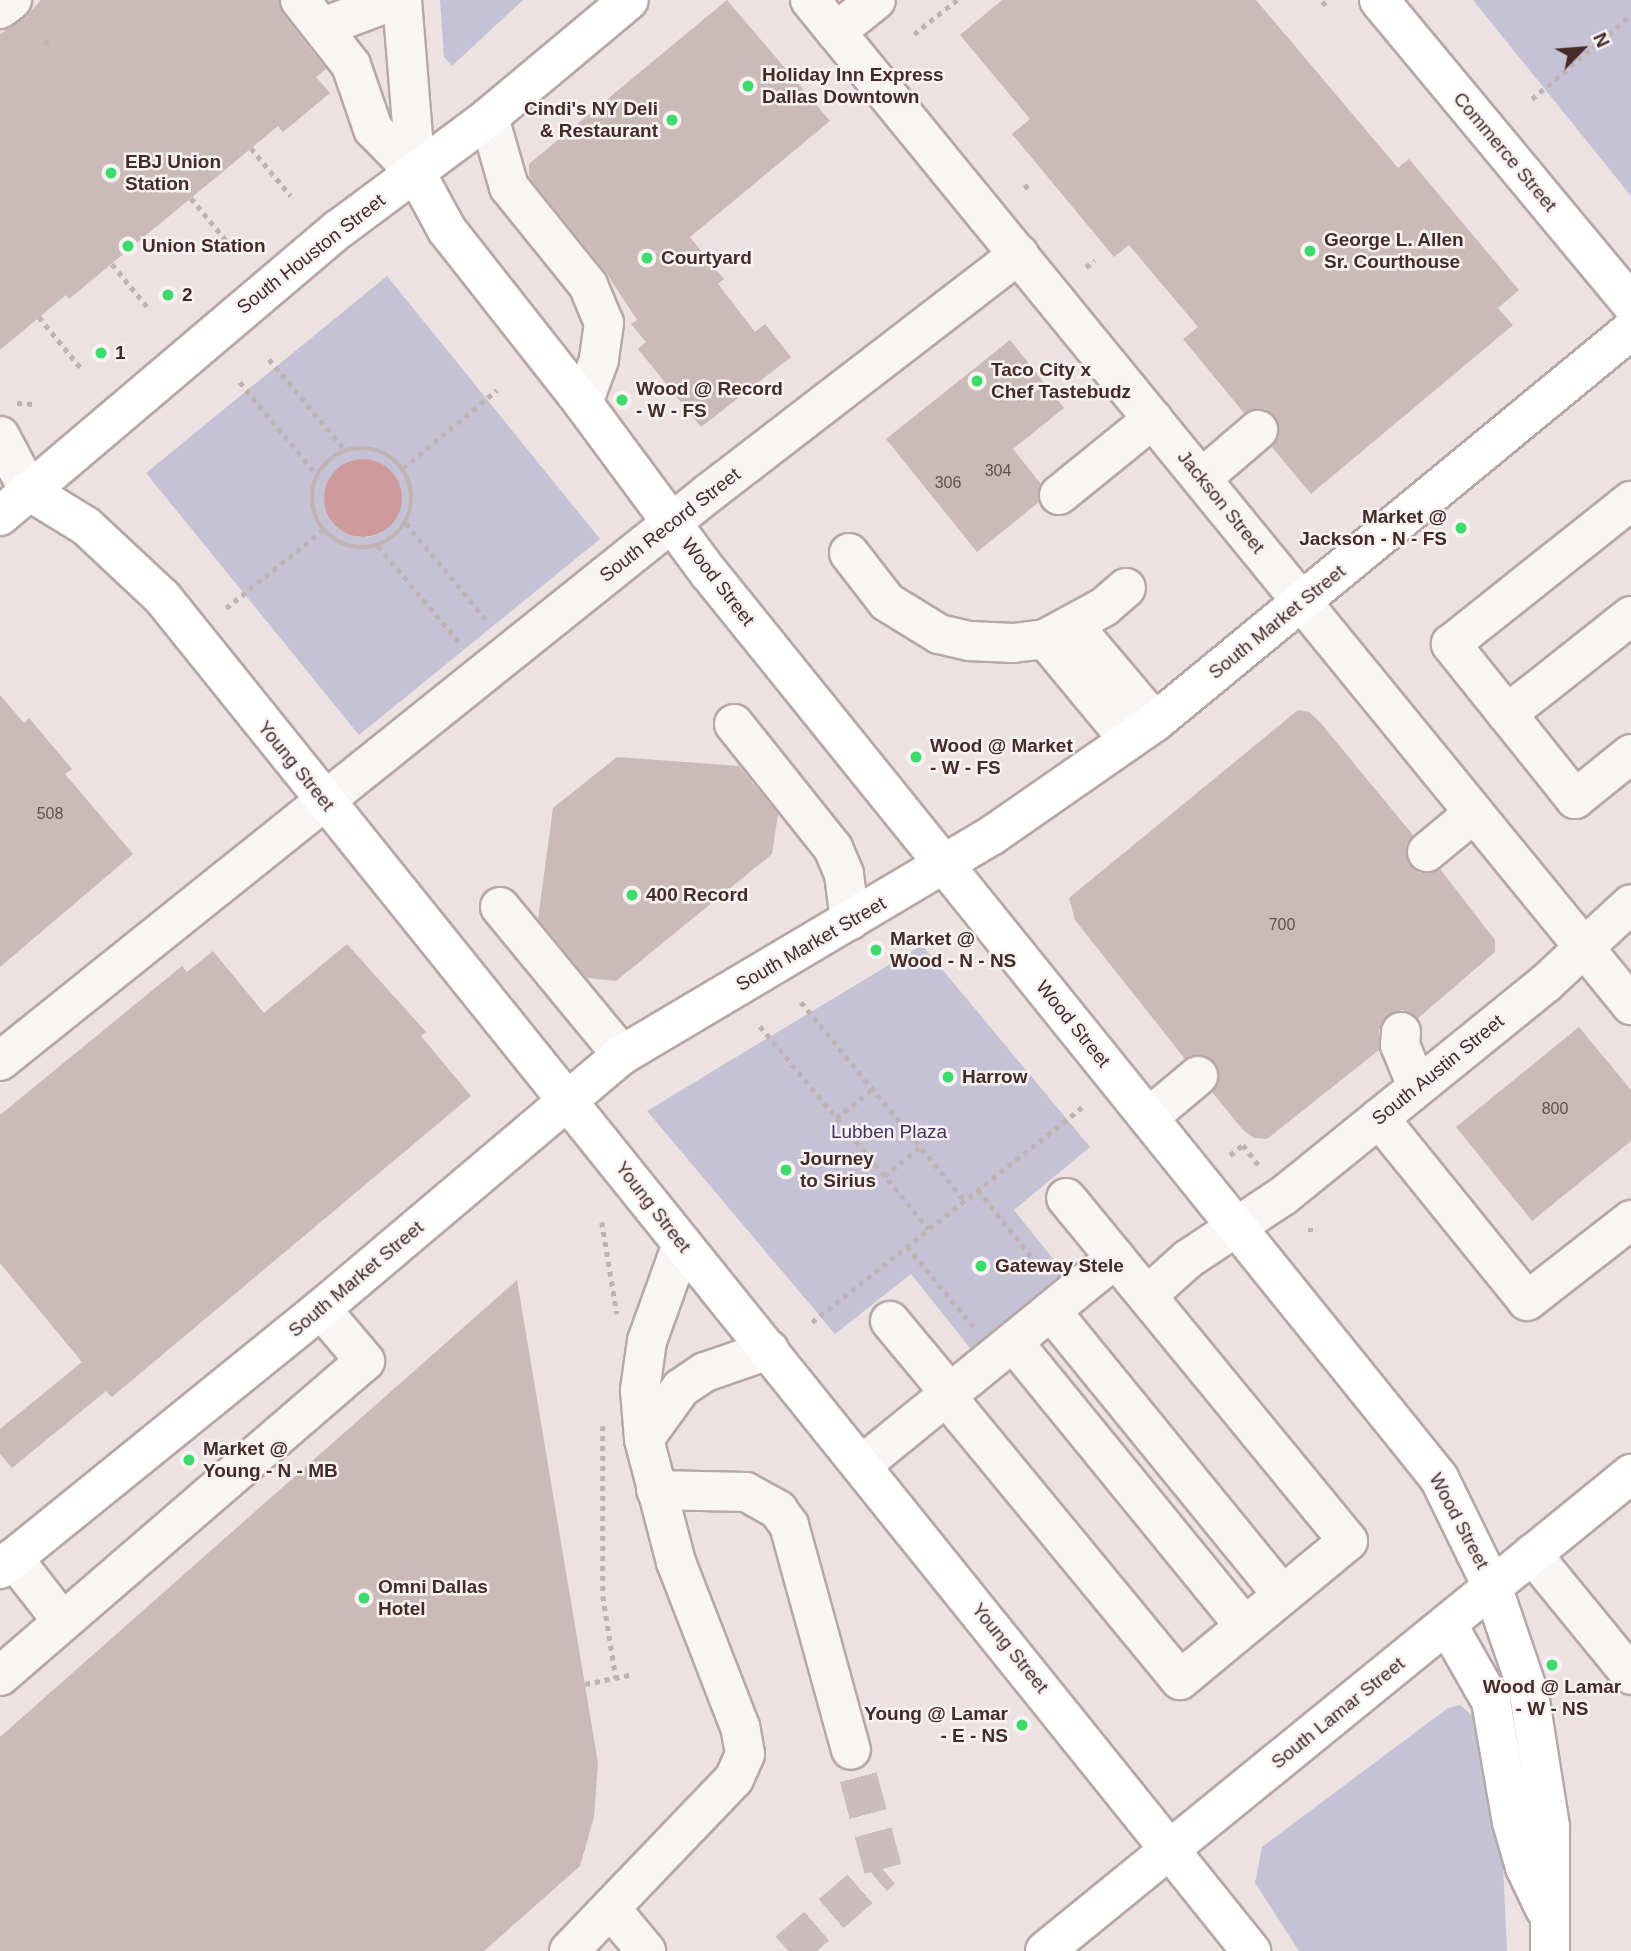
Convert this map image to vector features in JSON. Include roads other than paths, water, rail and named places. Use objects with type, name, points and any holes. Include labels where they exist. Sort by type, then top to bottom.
[{"type":"main road","name":"South Houston Street","points":[[0,516],[14,486],[308,254],[489,117],[629,0]]},
{"type":"main road","name":"Commerce Street","points":[[1379,0],[1631,304]]},
{"type":"main road","name":"Wood Street","points":[[416,173],[447,230],[673,523],[1439,1478],[1492,1586],[1529,1694],[1542,1762],[1550,1828],[1551,1938]]},
{"type":"main road","name":"South Market Street","points":[[7,1564],[321,1309],[622,1055],[945,864],[1142,731],[1631,330]]},
{"type":"main road","name":"Young Street","points":[[14,486],[86,526],[162,597],[682,1244],[863,1464],[1251,1951]]},
{"type":"main road","name":"South Lamar Street","points":[[1045,1951],[1631,1474]]},
{"type":"main road","points":[[1447,1623],[1491,1701],[1512,1822],[1551,1938]]},
{"type":"street","points":[[0,9],[12,0]]},
{"type":"street","points":[[395,0],[311,14],[351,65],[373,129],[416,173]]},
{"type":"street","points":[[402,0],[416,173]]},
{"type":"street","name":"Jackson Street","points":[[811,0],[1631,1005]]},
{"type":"street","points":[[836,32],[876,0]]},
{"type":"street","points":[[489,117],[509,187],[588,285],[604,323],[599,360],[583,403]]},
{"type":"street","name":"South Record Street","points":[[0,1062],[673,523],[1019,254]]},
{"type":"street","points":[[1059,495],[1153,419]]},
{"type":"street","points":[[1202,478],[1258,430]]},
{"type":"street","points":[[0,436],[14,486]]},
{"type":"street","points":[[1631,501],[1451,644],[1575,799],[1631,754]]},
{"type":"street","points":[[849,553],[887,602],[939,634],[1013,643],[1059,632],[1126,588]]},
{"type":"street","points":[[1507,714],[1631,615]]},
{"type":"street","points":[[1059,632],[1142,731]]},
{"type":"street","points":[[734,724],[833,848],[844,874],[850,921]]},
{"type":"street","points":[[1427,852],[1474,813]]},
{"type":"street","name":"South Austin Street","points":[[1148,1295],[1188,1259],[1239,1228],[1545,984],[1631,904]]},
{"type":"street","points":[[500,907],[622,1055]]},
{"type":"street","points":[[1401,1032],[1399,1045],[1417,1086]]},
{"type":"street","points":[[1149,1117],[1198,1076]]},
{"type":"street","points":[[1379,1118],[1527,1301],[1631,1220]]},
{"type":"street","points":[[890,1321],[1180,1680],[1349,1541],[1066,1198]]},
{"type":"street","points":[[569,1951],[734,1779],[745,1754],[740,1727],[677,1562],[644,1438],[640,1390],[647,1342],[682,1244]]},
{"type":"street","points":[[863,1464],[1116,1258]]},
{"type":"street","points":[[1058,1305],[1282,1594]]},
{"type":"street","points":[[0,1676],[365,1361],[321,1309]]},
{"type":"street","points":[[1004,1349],[1244,1625]]},
{"type":"street","points":[[644,1438],[681,1388],[705,1372],[769,1350]]},
{"type":"street","points":[[656,1490],[746,1492],[778,1510],[789,1525],[851,1750]]},
{"type":"street","points":[[1532,1554],[1631,1675]]},
{"type":"street","points":[[7,1564],[63,1622]]},
{"type":"street","points":[[611,1909],[646,1951]]},
{"type":"tunnel","points":[[788,1951],[883,1869],[851,1750]]},
{"type":"place","name":"Holiday Inn Express Dallas Downtown","points":[[748,86]]},
{"type":"place","name":"Cindi's NY Deli & Restaurant","points":[[672,120]]},
{"type":"place","name":"EBJ Union Station","points":[[111,173]]},
{"type":"place","name":"Union Station","points":[[128,246]]},
{"type":"place","name":"George L. Allen Sr. Courthouse","points":[[1310,251]]},
{"type":"place","name":"Courtyard","points":[[647,258]]},
{"type":"place","name":"2","points":[[168,295]]},
{"type":"place","name":"1","points":[[101,353]]},
{"type":"place","name":"Taco City x Chef Tastebudz","points":[[977,381]]},
{"type":"place","name":"Wood @ Record - W - FS","points":[[622,400]]},
{"type":"place","name":"Market @ Jackson - N - FS","points":[[1461,528]]},
{"type":"place","name":"Wood @ Market - W - FS","points":[[916,757]]},
{"type":"place","name":"400 Record","points":[[632,895]]},
{"type":"place","name":"Market @ Wood - N - NS","points":[[876,950]]},
{"type":"place","name":"Harrow","points":[[948,1077]]},
{"type":"place","name":"Journey to Sirius","points":[[786,1170]]},
{"type":"place","name":"Gateway Stele","points":[[981,1266]]},
{"type":"place","name":"Market @ Young - N - MB","points":[[189,1460]]},
{"type":"place","name":"Omni Dallas Hotel","points":[[364,1598]]},
{"type":"place","name":"Wood @ Lamar - W - NS","points":[[1552,1665]]},
{"type":"place","name":"Young @ Lamar - E - NS","points":[[1022,1725]]},
{"type":"park label","name":"Lubben Plaza","points":[[889,1132]]}]
